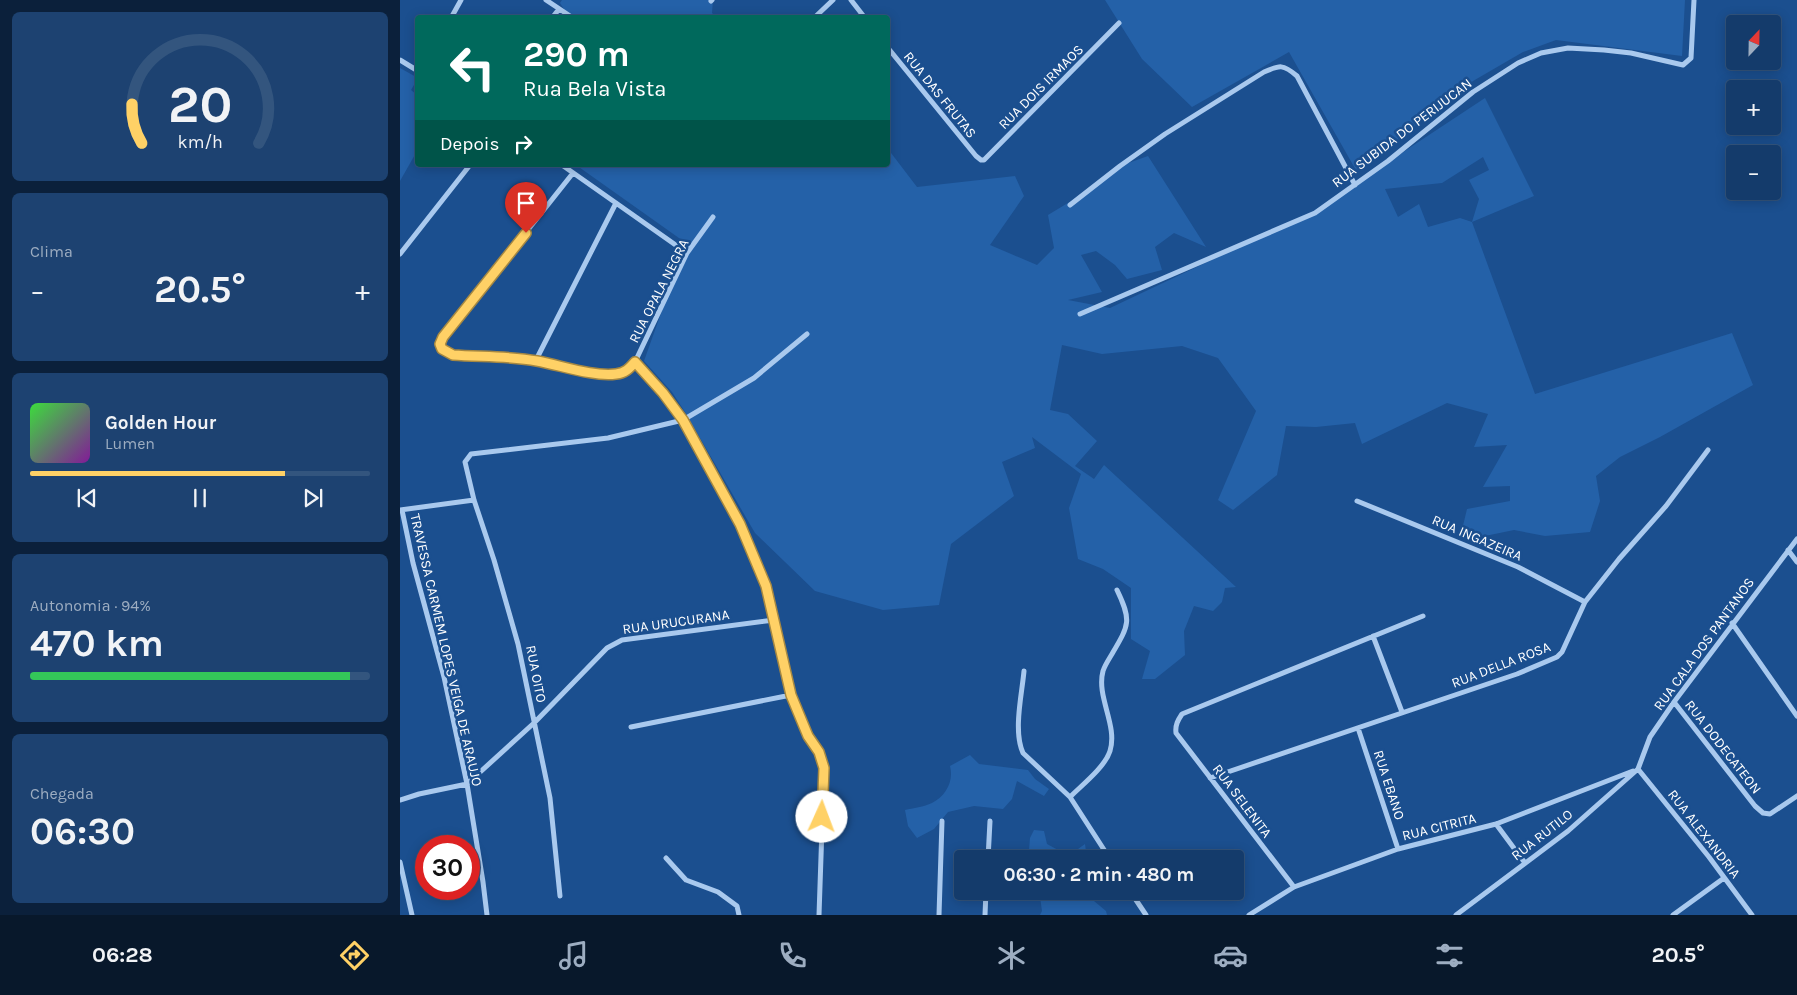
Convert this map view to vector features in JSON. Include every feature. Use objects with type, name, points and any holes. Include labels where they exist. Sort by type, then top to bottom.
[{"type":"street","points":[[454,15],[461,0]]},
{"type":"street","points":[[546,0],[568,15]]},
{"type":"street","points":[[817,15],[833,0]]},
{"type":"street","points":[[851,0],[862,15]]},
{"type":"street","name":"RUA SUBIDA DO PERIJUCAN","points":[[1080,314],[1315,213],[1388,161],[1473,92],[1518,63],[1540,53],[1568,48],[1604,50],[1632,53],[1683,65],[1690,58],[1694,0]]},
{"type":"street","points":[[554,15],[559,9]]},
{"type":"street","name":"RUA DOIS IRMAOS","points":[[976,156],[984,160],[1119,23]]},
{"type":"street","name":"RUA DAS FRUTAS","points":[[890,56],[976,156]]},
{"type":"street","points":[[400,60],[415,69]]},
{"type":"street","points":[[1070,205],[1165,134],[1264,72],[1279,66],[1288,68],[1296,76],[1355,185]]},
{"type":"street","points":[[400,254],[468,167]]},
{"type":"street","points":[[565,167],[687,253]]},
{"type":"street","points":[[573,173],[443,337],[440,344],[442,349],[453,355],[536,360],[564,368],[609,375],[619,374],[628,370],[635,362]]},
{"type":"street","points":[[536,360],[616,203]]},
{"type":"street","name":"RUA OPALA NEGRA","points":[[713,217],[687,253],[635,362],[663,393],[683,420],[740,524],[766,586],[791,695],[808,736],[819,752],[824,768],[819,915]]},
{"type":"street","points":[[683,420],[754,378],[807,334]]},
{"type":"street","name":"RUA OITO","points":[[560,896],[550,798],[518,644],[494,560],[474,500],[465,462],[470,454],[608,438],[683,420]]},
{"type":"street","name":"RUA DELLA ROSA","points":[[1210,778],[1517,674],[1557,658],[1565,646],[1585,602],[1619,559],[1666,506],[1708,450]]},
{"type":"street","points":[[401,510],[474,500]]},
{"type":"street","name":"RUA INGAZEIRA","points":[[1357,501],[1518,567],[1585,602]]},
{"type":"street","name":"TRAVESSA CARMEM LOPES VEIGA DE ARAUJO","points":[[401,510],[412,563],[444,677],[467,784],[484,882],[487,915]]},
{"type":"street","name":"RUA CALA DOS PANTANOS","points":[[1638,769],[1650,737],[1674,702],[1797,539]]},
{"type":"street","points":[[1788,550],[1797,562]]},
{"type":"street","points":[[1070,797],[1106,760],[1110,751],[1112,740],[1102,682],[1103,670],[1124,633],[1128,620],[1126,609],[1117,590]]},
{"type":"street","points":[[1402,712],[1373,636],[1423,616]]},
{"type":"street","name":"RUA URUCURANA","points":[[467,784],[534,723],[607,648],[616,643],[622,640],[774,620]]},
{"type":"street","points":[[1732,623],[1797,716]]},
{"type":"street","name":"RUA SELENITA","points":[[1294,887],[1176,733],[1175,727],[1182,714],[1373,636]]},
{"type":"street","points":[[1024,671],[1019,731],[1019,744],[1023,753],[1070,797],[1104,850]]},
{"type":"street","points":[[631,727],[791,695]]},
{"type":"street","name":"RUA DODECATEON","points":[[1674,702],[1755,806],[1763,813],[1770,814],[1797,796]]},
{"type":"street","name":"RUA EBANO","points":[[1358,728],[1398,849]]},
{"type":"street","name":"RUA CITRITA","points":[[1249,915],[1294,887],[1398,849],[1496,824],[1638,769]]},
{"type":"street","name":"RUA RUTILO","points":[[1456,915],[1568,831],[1638,769]]},
{"type":"street","name":"RUA ALEXANDRIA","points":[[1638,769],[1752,915]]},
{"type":"street","points":[[400,800],[467,784]]},
{"type":"street","points":[[939,915],[942,821]]},
{"type":"street","points":[[988,850],[990,821]]},
{"type":"street","points":[[1496,824],[1525,863]]},
{"type":"street","points":[[666,858],[686,880],[718,892],[737,906],[739,915]]},
{"type":"street","points":[[400,862],[412,915]]},
{"type":"street","points":[[1673,915],[1724,878]]},
{"type":"street","points":[[985,915],[986,900]]},
{"type":"street","points":[[1136,900],[1146,915]]},
{"type":"shaded area","points":[[562,0],[713,0],[712,13],[714,15],[568,15],[560,3]]},
{"type":"shaded area","points":[[1105,0],[1685,0],[1682,56],[1556,40],[1523,52],[1473,81],[1357,172],[1289,52],[1192,107],[1142,59]]},
{"type":"shaded area","points":[[400,68],[415,76],[415,83],[411,90],[415,93],[415,155],[400,181]]},
{"type":"shaded area","points":[[1485,98],[1534,196],[1472,222],[1535,394],[1732,333],[1753,385],[1620,457],[1596,476],[1600,501],[1590,532],[1545,536],[1514,530],[1485,536],[1461,534],[1467,509],[1510,501],[1510,486],[1483,487],[1507,445],[1474,447],[1488,414],[1447,403],[1362,444],[1355,423],[1316,427],[1286,426],[1277,475],[1233,510],[1218,500],[1256,411],[1218,358],[1182,346],[1102,354],[1062,345],[1050,410],[1068,414],[1097,441],[1075,466],[1094,479],[1104,465],[1236,587],[1225,588],[1222,602],[1213,611],[1194,606],[1184,631],[1185,655],[1155,679],[1142,679],[1150,651],[1131,639],[1131,588],[1103,569],[1078,559],[1069,508],[1081,474],[1032,437],[1035,448],[1002,462],[1014,496],[951,544],[939,605],[883,610],[815,591],[755,533],[685,412],[672,392],[644,361],[686,243],[579,167],[890,167],[890,152],[917,187],[1015,176],[1024,196],[990,245],[1037,265],[1054,248],[1048,215],[1086,192],[1120,166],[1148,156],[1206,247],[1174,233],[1155,247],[1162,270],[1127,279],[1115,265],[1096,251],[1081,255],[1102,292],[1068,300],[1110,308],[1315,213]],"holes":[[[1483,157],[1489,170],[1469,180],[1479,199],[1472,222],[1460,218],[1428,227],[1419,204],[1398,217],[1385,189],[1442,183]]]},
{"type":"shaded area","points":[[970,755],[979,764],[1028,770],[1035,779],[1049,789],[1044,796],[1017,781],[1012,799],[1003,809],[974,806],[948,812],[934,829],[917,838],[908,826],[905,810],[937,800],[948,788],[951,777],[950,766]]},
{"type":"shaded area","points":[[1034,830],[1044,831],[1047,844],[1058,850],[1029,850],[1030,838]]},
{"type":"shaded area","points":[[1085,844],[1086,850],[1077,850]]},
{"type":"shaded area","points":[[1040,900],[1093,900],[1106,911],[1107,915],[1040,915],[1042,911]]},
{"type":"route","points":[[526,233],[443,337],[440,344],[442,349],[453,355],[536,360],[564,368],[609,375],[619,374],[628,370],[635,362],[663,393],[683,420],[740,524],[766,586],[791,695],[808,736],[819,752],[824,768],[822,817]]}]
